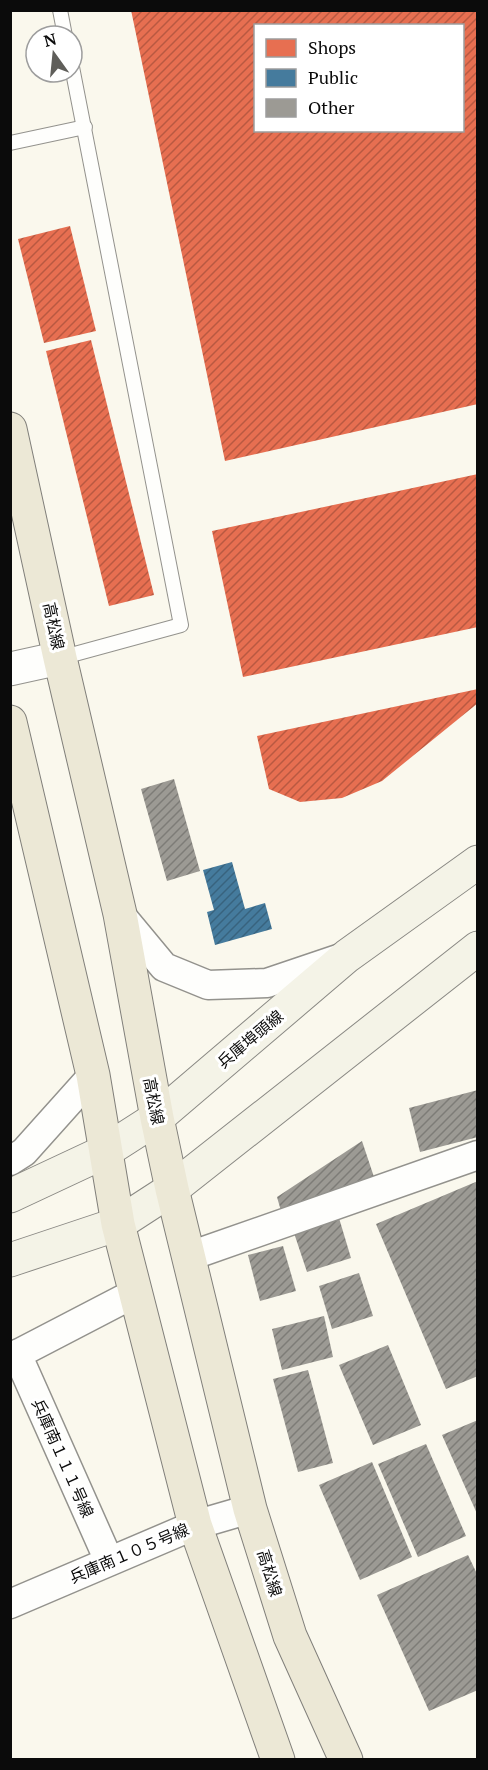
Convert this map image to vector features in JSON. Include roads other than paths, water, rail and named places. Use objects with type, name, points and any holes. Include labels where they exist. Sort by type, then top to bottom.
[{"type":"main road","name":"高松線","points":[[10,429],[60,658],[120,914],[172,1189],[250,1509],[290,1636],[346,1760]]},
{"type":"main road","points":[[10,722],[93,1075],[104,1152],[135,1293],[195,1525],[278,1760]]},
{"type":"main road","name":"兵庫埠頭線","points":[[10,1196],[104,1152],[157,1118],[347,956],[477,862]]},
{"type":"main road","points":[[10,1260],[118,1224],[172,1189],[477,948]]},
{"type":"street","points":[[10,669],[60,658]]},
{"type":"street","points":[[120,914],[164,967],[208,985],[267,983],[347,956]]},
{"type":"street","points":[[10,1161],[24,1152],[93,1075]]},
{"type":"street","points":[[190,1256],[477,1155]]},
{"type":"street","points":[[14,1356],[135,1293]]},
{"type":"street","name":"兵庫南１１１号線","points":[[14,1356],[109,1561]]},
{"type":"street","name":"兵庫南１０５号線","points":[[10,1604],[195,1525],[250,1509]]},
{"type":"lane","points":[[60,658],[182,626],[76,84]]},
{"type":"lane","points":[[10,143],[85,128]]}]
